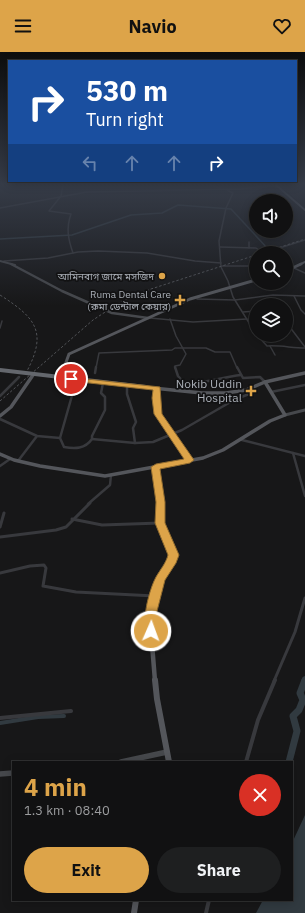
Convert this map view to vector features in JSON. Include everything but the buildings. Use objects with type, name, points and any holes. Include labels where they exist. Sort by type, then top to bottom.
[{"type":"highway","points":[[0,371],[146,387]]},
{"type":"main road","points":[[0,261],[16,265],[62,291],[116,314],[148,318]]},
{"type":"main road","points":[[294,268],[305,262]]},
{"type":"main road","points":[[60,378],[69,354],[195,296],[249,282]]},
{"type":"main road","points":[[0,371],[127,386],[189,392],[226,393],[251,388],[265,382],[305,373]]},
{"type":"main road","points":[[0,417],[11,407],[33,375]]},
{"type":"main road","points":[[265,382],[285,415]]},
{"type":"main road","points":[[0,454],[18,461],[74,472],[105,476],[190,460],[222,450],[242,440],[270,420],[305,410]]},
{"type":"main road","points":[[156,467],[160,502],[160,523],[173,555],[172,560],[160,579],[150,619],[158,700],[169,761]]},
{"type":"main road","points":[[126,761],[167,752]]},
{"type":"main road","points":[[0,774],[12,773]]},
{"type":"main road","points":[[134,913],[136,901]]},
{"type":"street","points":[[68,225],[67,236],[73,253]]},
{"type":"street","points":[[223,225],[219,241],[221,267],[235,300],[249,322]]},
{"type":"street","points":[[286,246],[305,240]]},
{"type":"street","points":[[220,248],[249,248]]},
{"type":"street","points":[[4,261],[48,258],[73,253],[98,251],[148,252],[195,261],[221,264]]},
{"type":"street","points":[[221,267],[230,265],[249,266]]},
{"type":"street","points":[[294,268],[305,273]]},
{"type":"street","points":[[197,300],[235,300],[273,294],[305,296]]},
{"type":"street","points":[[294,296],[301,310],[305,314]]},
{"type":"street","points":[[243,312],[249,312]]},
{"type":"street","points":[[148,318],[193,322],[247,319]]},
{"type":"street","points":[[170,319],[176,336],[186,354],[180,365],[175,366],[180,380],[185,384],[203,383],[223,377],[241,375]]},
{"type":"street","points":[[0,328],[2,321]]},
{"type":"street","points":[[293,332],[305,348]]},
{"type":"street","points":[[262,342],[270,346],[281,345],[291,348],[305,348]]},
{"type":"street","points":[[270,346],[275,355]]},
{"type":"street","points":[[95,373],[99,353],[174,350],[175,348],[206,348],[215,352],[230,352],[241,375],[244,378],[260,377],[265,382]]},
{"type":"street","points":[[0,396],[19,377]]},
{"type":"street","points":[[83,380],[79,388],[73,392],[60,438],[64,447],[80,448],[86,446],[92,439],[92,436],[105,410],[105,397],[101,393],[103,383]]},
{"type":"street","points":[[188,384],[189,392]]},
{"type":"street","points":[[271,392],[305,385]]},
{"type":"street","points":[[127,386],[127,394],[136,422],[133,428],[135,443]]},
{"type":"street","points":[[157,388],[156,398],[158,414],[176,442],[190,460]]},
{"type":"street","points":[[92,439],[135,443],[152,442],[191,425],[234,400],[246,396],[249,394],[251,388]]},
{"type":"street","points":[[0,417],[37,436],[60,438]]},
{"type":"street","points":[[18,461],[37,436]]},
{"type":"street","points":[[242,440],[305,456]]},
{"type":"street","points":[[292,453],[305,496]]},
{"type":"street","points":[[0,466],[10,459]]},
{"type":"street","points":[[0,537],[56,530],[66,527],[71,519],[110,485],[111,475]]},
{"type":"street","points":[[0,527],[4,513]]},
{"type":"street","points":[[71,519],[102,525],[160,523]]},
{"type":"street","points":[[0,573],[30,566],[44,565],[46,568],[43,586],[76,592],[155,596]]},
{"type":"street","points":[[246,761],[267,697],[295,632],[305,598]]},
{"type":"street","points":[[0,718],[71,711]]},
{"type":"street","points":[[206,913],[209,901]]},
{"type":"shaded area","points":[[305,815],[305,913],[256,913],[262,901],[293,901],[293,841]]},
{"type":"waterway","points":[[0,239],[72,235],[101,225]]},
{"type":"waterway","points":[[246,225],[265,246]]},
{"type":"waterway","points":[[289,761],[297,731],[293,716],[299,710],[303,700],[300,693],[305,680]]},
{"type":"waterway","points":[[0,723],[38,717],[64,716]]},
{"type":"railway","points":[[284,246],[305,239]]},
{"type":"railway","points":[[0,401],[93,320],[122,301],[151,289],[249,257]]},
{"type":"railway","points":[[0,295],[22,311],[35,327],[37,336],[36,347],[33,359],[26,373]]},
{"type":"place","name":"আমিনবাগ জামে মসজিদ","points":[[162,276]]},
{"type":"place","name":"Ruma Dental Care (রুমা ডেন্টাল কেয়ার)","points":[[180,300]]},
{"type":"place","name":"Nokib Uddin Hospital","points":[[251,391]]},
{"type":"route","points":[[71,379],[157,388],[156,398],[158,414],[164,421],[173,438],[190,460],[156,467],[160,502],[160,523],[173,555],[172,560],[160,579],[155,596],[150,619],[151,631]]}]
